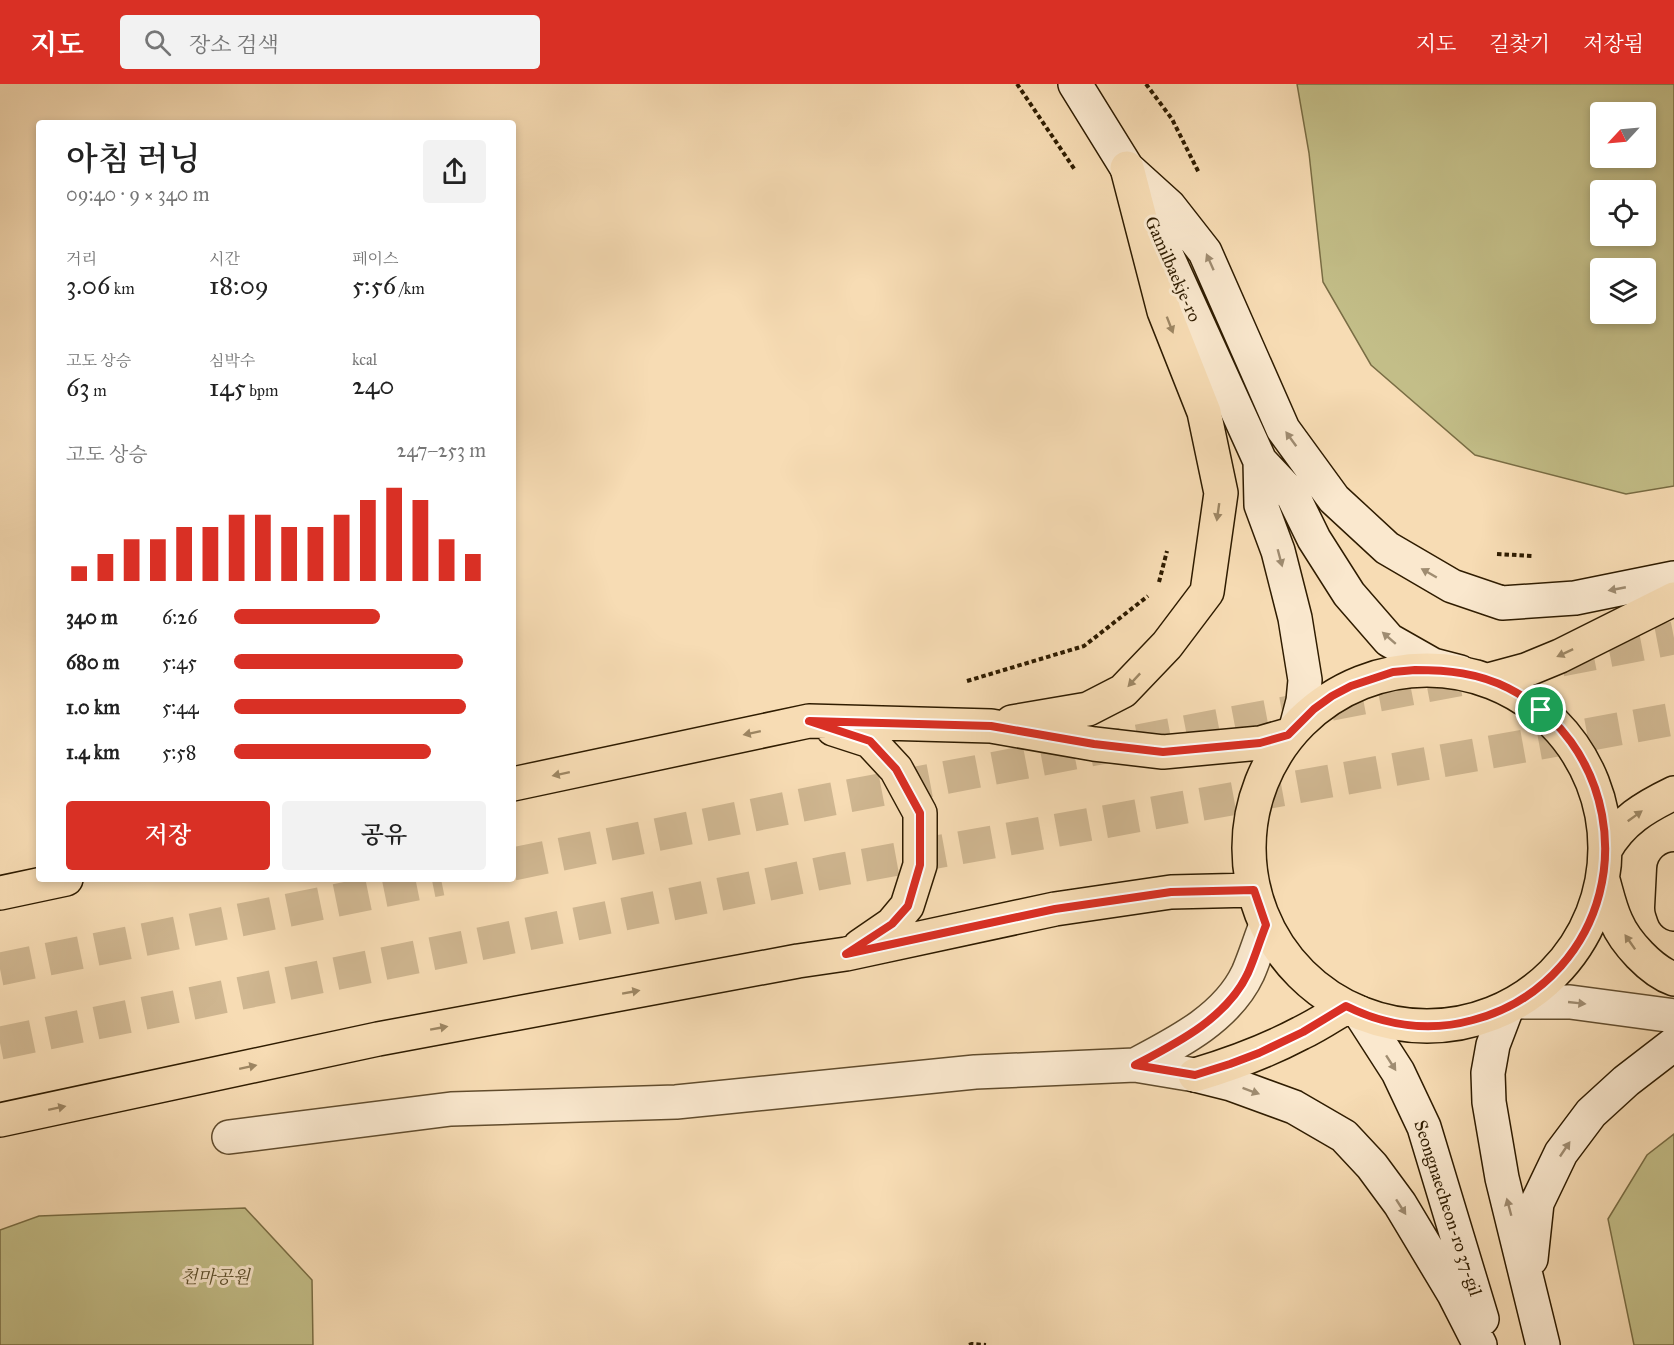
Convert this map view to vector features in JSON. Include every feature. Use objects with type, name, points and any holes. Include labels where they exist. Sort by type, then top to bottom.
[{"type":"main road","name":"Gamilbaekje-ro","points":[[1075,84],[1127,168],[1260,461]]},
{"type":"main road","points":[[1127,168],[1169,206],[1205,252],[1283,429],[1334,499],[1387,548],[1452,586],[1502,603],[1575,597],[1674,578]]},
{"type":"main road","points":[[991,726],[1088,709],[1123,691],[1167,645],[1207,592],[1221,493],[1204,412],[1164,311],[1127,168]]},
{"type":"main road","points":[[1260,461],[1293,496],[1314,539],[1349,594],[1389,640],[1433,665],[1507,688],[1525,698],[1556,724],[1580,755],[1597,791],[1605,831],[1604,865],[1616,922],[1649,965],[1674,979]]},
{"type":"main road","points":[[516,783],[809,721],[991,726],[1094,744],[1163,752],[1260,743],[1293,730],[1303,701],[1305,680],[1295,618],[1278,551],[1261,505],[1260,461]]},
{"type":"main road","points":[[1674,599],[1560,656],[1526,670],[1474,676],[1438,670],[1393,672],[1351,686],[1332,696],[1314,709],[1293,730],[1275,754],[1264,775],[1251,820],[1250,867],[1254,890],[1266,925],[1281,950],[1299,972],[1321,991],[1353,1010],[1384,1021],[1408,1026],[1434,1027],[1459,1024],[1484,1018],[1513,1005],[1553,975],[1580,941],[1598,902],[1611,840],[1625,823],[1652,803],[1674,792]]},
{"type":"main road","points":[[809,721],[870,741],[896,769],[920,813],[920,865],[908,906],[892,924],[846,954]]},
{"type":"main road","points":[[1674,869],[1672,908],[1674,914]]},
{"type":"main road","points":[[0,893],[52,882]]},
{"type":"main road","points":[[0,1120],[378,1039],[846,954],[1055,909],[1171,892],[1254,890]]},
{"type":"main road","points":[[1135,1065],[1175,1045],[1228,1004],[1248,974],[1266,925]]},
{"type":"main road","points":[[1513,1005],[1570,1002],[1674,1016]]},
{"type":"main road","points":[[1513,1005],[1493,1045],[1488,1073],[1489,1102],[1502,1178],[1543,1345]]},
{"type":"main road","points":[[1195,1075],[1259,1053],[1353,1010]]},
{"type":"main road","name":"Seongnaecheon-ro 37-gil","points":[[1353,1010],[1398,1072],[1424,1127],[1490,1345]]},
{"type":"main road","points":[[1528,1284],[1537,1203],[1561,1154],[1591,1113],[1626,1081],[1674,1044]]},
{"type":"main road","points":[[229,1137],[451,1109],[676,1102],[975,1072],[1135,1065],[1195,1075],[1231,1084],[1293,1107],[1344,1136],[1372,1166],[1400,1204],[1454,1294],[1480,1345]]},
{"type":"path","points":[[1017,84],[1076,172]]},
{"type":"path","points":[[958,683],[1084,646],[1157,589],[1168,545]]},
{"type":"path","points":[[1486,554],[1534,556]]},
{"type":"path","points":[[969,1345],[986,1345]]},
{"type":"green space","points":[[1297,84],[1674,84],[1674,486],[1626,494],[1475,455],[1371,365],[1323,282],[1309,153]]},
{"type":"green space","points":[[1674,1134],[1674,1345],[1634,1345],[1608,1219],[1647,1155]]},
{"type":"green space","name":"천마공원","points":[[245,1208],[312,1280],[313,1345],[0,1345],[0,1230],[39,1216]]},
{"type":"tunnel","points":[[1561,660],[1674,638]]},
{"type":"tunnel","points":[[516,863],[822,801],[1484,675]]},
{"type":"tunnel","points":[[0,1043],[837,870],[1674,719]]},
{"type":"tunnel","points":[[0,969],[426,882]]},
{"type":"route","points":[[1415,670],[1460,672],[1489,680],[1525,698],[1541,710],[1556,724],[1580,755],[1597,791],[1605,831],[1603,880],[1590,922],[1567,959],[1536,990],[1519,1002],[1484,1018],[1434,1027],[1408,1026],[1384,1021],[1346,1006],[1303,1032],[1259,1053],[1195,1075],[1135,1065],[1175,1045],[1228,1004],[1248,974],[1266,925],[1254,890],[1171,892],[1055,909],[846,954],[892,924],[908,906],[920,865],[920,813],[896,769],[870,741],[809,721],[991,726],[1094,744],[1163,752],[1260,743],[1288,735],[1314,709],[1351,686],[1393,672],[1415,670]]}]
